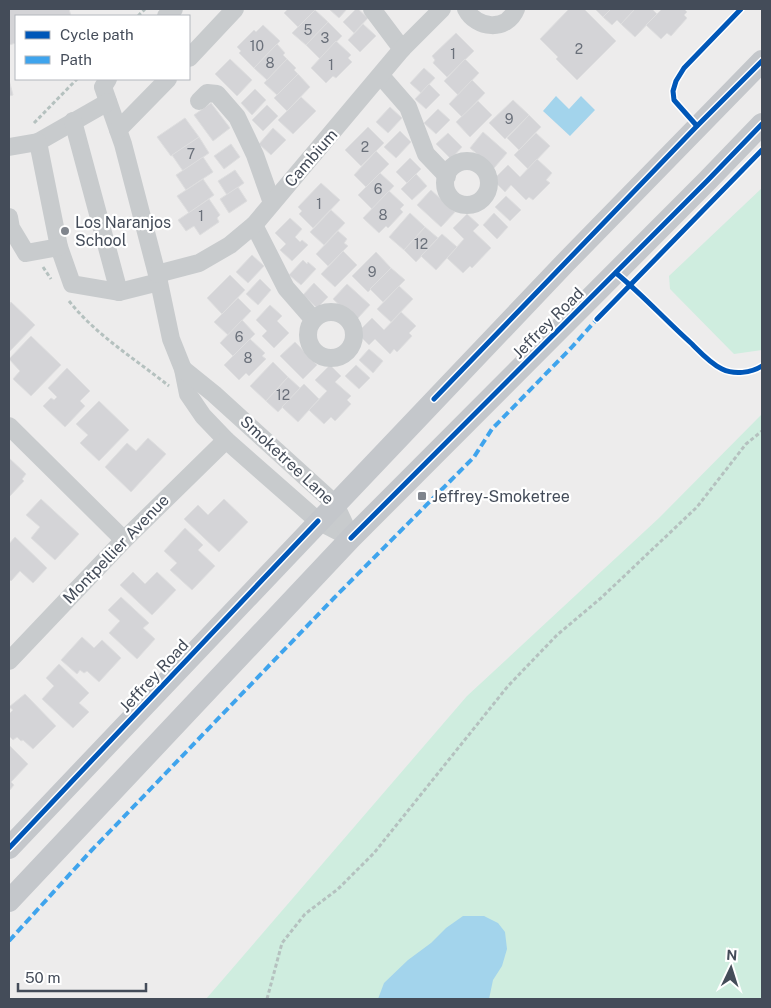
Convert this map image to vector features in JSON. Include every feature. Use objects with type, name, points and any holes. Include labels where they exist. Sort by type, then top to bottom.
[{"type":"main road","name":"Jeffrey Road","points":[[9,848],[578,249],[762,62]]},
{"type":"main road","name":"Jeffrey Road","points":[[9,901],[351,538],[695,194],[762,124]]},
{"type":"street","points":[[190,57],[235,9]]},
{"type":"street","points":[[372,9],[402,50]]},
{"type":"street","name":"Cambium","points":[[119,292],[199,263],[230,245],[254,225],[402,50],[442,9]]},
{"type":"street","points":[[466,9],[475,21],[492,26],[501,24],[509,19],[516,9]]},
{"type":"street","points":[[381,76],[408,107],[426,154],[447,176]]},
{"type":"street","name":"Smoketree Lane","points":[[107,80],[103,87],[118,130],[158,278],[171,340],[183,369],[188,394],[204,416],[226,440],[318,521],[351,538]]},
{"type":"street","points":[[118,130],[167,80]]},
{"type":"street","points":[[199,102],[207,93],[218,94],[237,117],[255,155],[272,203]]},
{"type":"street","points":[[9,147],[73,121],[108,102]]},
{"type":"street","points":[[33,136],[59,247],[72,284],[119,292],[73,121]]},
{"type":"street","points":[[9,217],[11,228],[26,253],[59,247]]},
{"type":"street","points":[[254,225],[286,288],[313,319]]},
{"type":"street","name":"Smoketree Lane","points":[[183,369],[214,394],[336,504],[351,538]]},
{"type":"street","points":[[9,426],[124,540]]},
{"type":"street","name":"Montpellier Avenue","points":[[9,661],[124,540],[226,440]]},
{"type":"path","points":[[33,136],[76,80]]},
{"type":"path","points":[[41,264],[56,286]]},
{"type":"path","points":[[67,300],[79,314],[174,390]]},
{"type":"path","points":[[268,999],[282,943],[305,914],[338,889],[374,853],[508,686],[557,635],[601,598],[697,507],[746,444],[762,431]]},
{"type":"green space","points":[[762,188],[762,350],[734,354],[670,289],[669,276]]},
{"type":"green space","points":[[762,414],[762,999],[206,999],[467,696],[659,518]]},
{"type":"water","points":[[556,96],[569,109],[581,96],[595,110],[570,136],[543,111]]},
{"type":"water","points":[[463,916],[484,916],[498,923],[505,932],[507,949],[502,966],[493,980],[489,999],[378,999],[384,983],[408,960]]},
{"type":"building","points":[[9,9],[69,9],[71,15],[15,15],[15,43],[9,45]]},
{"type":"building","points":[[288,9],[316,9],[298,27],[284,13]]},
{"type":"building","points":[[329,9],[347,9],[339,18]]},
{"type":"building","points":[[356,9],[368,18],[354,33],[343,22]]},
{"type":"building","points":[[569,9],[584,9],[616,41],[577,80],[556,59],[558,57],[540,39]]},
{"type":"building","points":[[595,9],[611,9],[603,17]]},
{"type":"building","points":[[611,9],[635,9],[621,24],[617,20],[612,25],[603,17]]},
{"type":"building","points":[[635,9],[652,9],[657,14],[635,37],[621,24]]},
{"type":"building","points":[[662,9],[684,9],[687,12],[684,15],[687,18],[671,36],[667,33],[661,39],[646,25]]},
{"type":"building","points":[[315,10],[328,22],[306,45],[292,33]]},
{"type":"building","points":[[328,22],[342,36],[320,59],[306,45]]},
{"type":"building","points":[[363,24],[376,36],[360,52],[348,40]]},
{"type":"building","points":[[263,25],[280,41],[254,68],[239,53],[241,51],[237,47],[254,30],[256,32]]},
{"type":"building","points":[[456,33],[474,51],[447,77],[433,63],[435,60],[432,56]]},
{"type":"building","points":[[336,41],[351,55],[348,58],[352,62],[336,78],[333,76],[326,83],[311,68]]},
{"type":"building","points":[[277,44],[285,53],[283,55],[287,59],[267,80],[254,68]]},
{"type":"building","points":[[230,59],[252,80],[237,96],[215,74]]},
{"type":"building","points":[[287,59],[296,68],[294,70],[298,74],[277,95],[264,83]]},
{"type":"building","points":[[465,59],[479,73],[458,95],[444,81]]},
{"type":"building","points":[[424,68],[435,78],[421,93],[410,83]]},
{"type":"building","points":[[298,74],[310,87],[287,111],[274,98]]},
{"type":"building","points":[[9,80],[13,95],[9,96]]},
{"type":"building","points":[[472,80],[485,93],[462,117],[449,104]]},
{"type":"building","points":[[429,84],[440,95],[426,109],[415,99]]},
{"type":"building","points":[[255,89],[266,100],[252,115],[241,103]]},
{"type":"building","points":[[301,97],[316,111],[293,134],[278,120]]},
{"type":"building","points":[[513,100],[529,115],[505,139],[489,123]]},
{"type":"building","points":[[478,101],[492,115],[470,137],[456,122]]},
{"type":"building","points":[[211,103],[230,128],[213,141],[194,115]]},
{"type":"building","points":[[267,105],[278,116],[263,131],[252,120]]},
{"type":"building","points":[[390,107],[402,118],[388,133],[376,122]]},
{"type":"building","points":[[438,109],[450,120],[436,134],[424,123]]},
{"type":"building","points":[[529,115],[541,127],[519,150],[507,138]]},
{"type":"building","points":[[185,118],[199,137],[171,156],[157,137]]},
{"type":"building","points":[[368,127],[384,143],[361,166],[345,150]]},
{"type":"building","points":[[273,128],[286,140],[271,155],[259,144]]},
{"type":"building","points":[[400,131],[411,142],[396,158],[384,147]]},
{"type":"building","points":[[483,132],[507,153],[494,168],[470,148]]},
{"type":"building","points":[[448,133],[462,147],[451,159],[436,144]]},
{"type":"building","points":[[536,133],[550,146],[528,169],[514,155]]},
{"type":"building","points":[[199,137],[209,153],[183,171],[172,155]]},
{"type":"building","points":[[231,144],[240,157],[224,169],[214,156]]},
{"type":"building","points":[[376,151],[389,164],[366,187],[354,175]]},
{"type":"building","points":[[203,157],[213,172],[186,190],[176,175]]},
{"type":"building","points":[[410,158],[421,169],[407,183],[396,172]]},
{"type":"building","points":[[537,159],[552,173],[546,180],[550,183],[533,200],[529,197],[526,200],[511,185],[505,192],[493,180],[508,165],[520,177]]},
{"type":"building","points":[[235,170],[244,183],[227,195],[218,181]]},
{"type":"building","points":[[380,173],[394,186],[372,209],[358,195]]},
{"type":"building","points":[[416,174],[427,186],[412,200],[401,189]]},
{"type":"building","points":[[203,179],[214,195],[189,213],[177,196]]},
{"type":"building","points":[[321,183],[340,200],[313,228],[299,214],[302,211],[298,207]]},
{"type":"building","points":[[238,187],[247,201],[229,213],[220,199]]},
{"type":"building","points":[[431,190],[455,212],[441,227],[417,205]]},
{"type":"building","points":[[389,191],[404,205],[400,209],[403,212],[388,228],[386,226],[379,233],[363,218]]},
{"type":"building","points":[[506,196],[521,210],[510,221],[495,207]]},
{"type":"building","points":[[209,199],[220,215],[217,218],[219,222],[200,235],[194,226],[186,231],[178,220]]},
{"type":"building","points":[[331,210],[345,223],[324,245],[310,232]]},
{"type":"building","points":[[410,213],[425,227],[404,250],[389,237]]},
{"type":"building","points":[[494,213],[508,227],[497,239],[483,225]]},
{"type":"building","points":[[467,214],[479,225],[473,231],[491,248],[472,268],[470,266],[463,273],[447,258],[464,239],[453,228]]},
{"type":"building","points":[[290,218],[302,229],[295,237],[300,242],[302,240],[308,245],[292,261],[280,250],[286,244],[275,233]]},
{"type":"building","points":[[425,227],[438,238],[416,262],[404,250]]},
{"type":"building","points":[[338,231],[347,239],[344,243],[348,246],[328,266],[316,254]]},
{"type":"building","points":[[442,234],[457,247],[436,270],[421,256]]},
{"type":"building","points":[[343,251],[357,265],[335,287],[321,274]]},
{"type":"building","points":[[376,252],[391,268],[368,292],[352,276]]},
{"type":"building","points":[[252,255],[264,266],[248,283],[236,272]]},
{"type":"building","points":[[303,260],[316,269],[301,285],[289,275]]},
{"type":"building","points":[[391,268],[405,280],[383,302],[370,289]]},
{"type":"building","points":[[230,275],[245,290],[222,314],[207,298]]},
{"type":"building","points":[[260,279],[271,290],[258,305],[246,294]]},
{"type":"building","points":[[314,283],[328,297],[317,308],[303,295]]},
{"type":"building","points":[[347,284],[370,305],[356,320],[333,299]]},
{"type":"building","points":[[399,286],[413,299],[391,322],[377,309]]},
{"type":"building","points":[[238,298],[251,311],[228,335],[214,322]]},
{"type":"building","points":[[11,302],[35,325],[9,352],[9,305]]},
{"type":"building","points":[[270,305],[282,316],[277,321],[289,333],[274,348],[262,336],[267,331],[256,320]]},
{"type":"building","points":[[401,312],[416,326],[409,333],[412,336],[397,352],[394,349],[390,354],[375,339],[369,345],[357,333],[372,318],[384,330]]},
{"type":"building","points":[[242,320],[255,334],[233,356],[220,343]]},
{"type":"building","points":[[31,336],[61,365],[31,396],[13,379],[20,371],[9,359]]},
{"type":"building","points":[[250,339],[265,353],[262,356],[266,359],[249,376],[246,373],[239,380],[224,365]]},
{"type":"building","points":[[295,342],[317,365],[303,379],[280,356]]},
{"type":"building","points":[[369,349],[383,361],[373,373],[359,360]]},
{"type":"building","points":[[273,362],[288,377],[266,401],[250,386]]},
{"type":"building","points":[[330,365],[341,376],[335,382],[351,396],[347,400],[351,404],[335,421],[331,417],[324,424],[309,410],[327,391],[315,380]]},
{"type":"building","points":[[356,365],[370,378],[359,389],[345,376]]},
{"type":"building","points":[[67,368],[90,391],[80,401],[85,406],[65,427],[43,406],[51,398],[54,400],[57,397],[48,388]]},
{"type":"building","points":[[288,377],[300,388],[278,412],[266,401]]},
{"type":"building","points":[[304,384],[319,399],[298,422],[282,407]]},
{"type":"building","points":[[99,401],[129,430],[99,461],[80,443],[88,435],[76,424]]},
{"type":"building","points":[[148,438],[166,454],[131,492],[105,467],[127,443],[136,451]]},
{"type":"building","points":[[9,458],[26,474],[22,479],[24,481],[9,497]]},
{"type":"building","points":[[41,499],[79,534],[55,560],[31,538],[40,527],[26,515]]},
{"type":"building","points":[[224,499],[248,522],[219,552],[184,519],[198,505],[208,515]]},
{"type":"building","points":[[185,528],[203,545],[198,550],[215,566],[192,590],[170,570],[177,563],[164,551]]},
{"type":"building","points":[[15,537],[47,568],[33,583],[20,571],[11,581],[9,579],[9,544]]},
{"type":"building","points":[[133,572],[145,584],[157,572],[176,590],[152,615],[120,585]]},
{"type":"building","points":[[121,597],[149,623],[143,628],[155,639],[137,659],[109,633],[120,621],[108,610]]},
{"type":"building","points":[[82,637],[94,648],[102,640],[121,658],[99,682],[87,671],[84,673],[80,670],[77,674],[61,660]]},
{"type":"building","points":[[59,664],[89,693],[79,703],[89,712],[73,728],[42,699],[54,686],[46,678]]},
{"type":"building","points":[[25,694],[56,726],[33,749],[23,740],[21,741],[17,737],[13,740],[9,736],[9,714],[13,710],[9,707]]},
{"type":"building","points":[[9,745],[28,764],[11,782],[14,785],[9,791]]},
{"type":"marked path","points":[[9,941],[90,852],[334,598],[474,457],[492,429],[597,319]]},
{"type":"cycle path","points":[[697,126],[674,100],[673,91],[676,81],[684,68],[741,9]]},
{"type":"cycle path","points":[[434,399],[762,61]]},
{"type":"cycle path","points":[[351,538],[762,124]]},
{"type":"cycle path","points":[[597,319],[762,150]]},
{"type":"cycle path","points":[[616,273],[706,358],[718,367],[737,373],[748,372],[762,366]]},
{"type":"cycle path","points":[[9,848],[318,521]]},
{"type":"place","name":"Los Naranjos School","points":[[65,231]]},
{"type":"place","name":"Jeffrey-Smoketree","points":[[422,496]]}]
